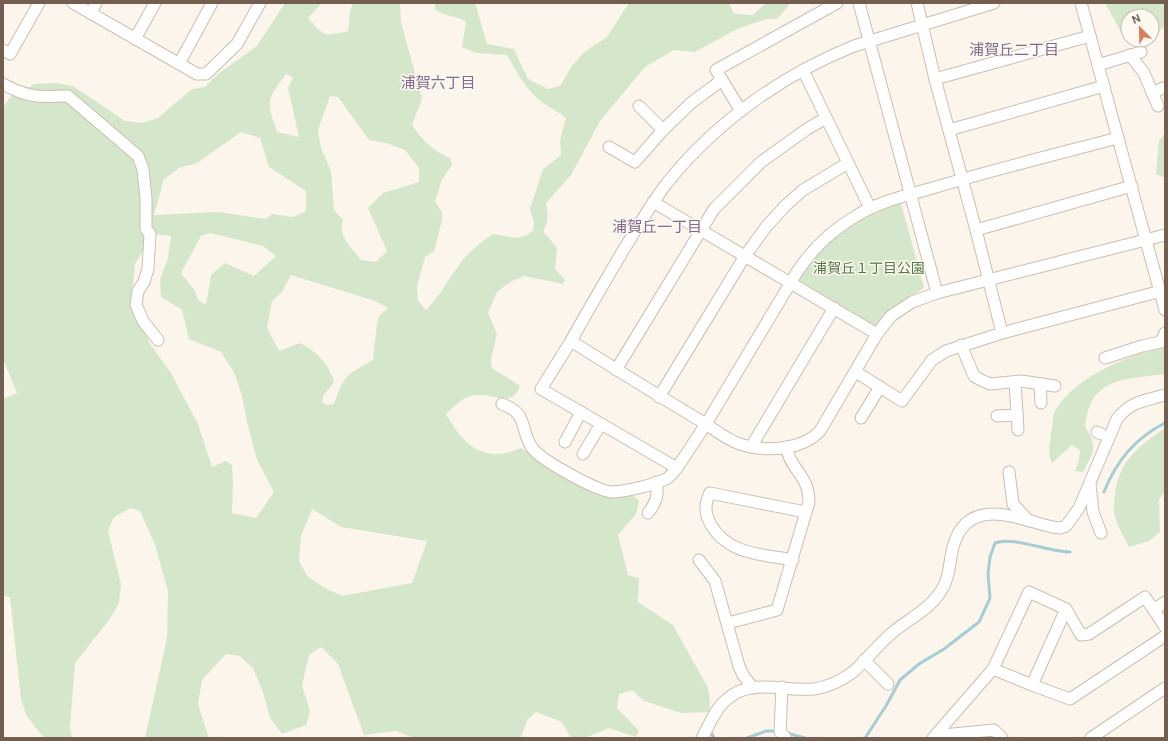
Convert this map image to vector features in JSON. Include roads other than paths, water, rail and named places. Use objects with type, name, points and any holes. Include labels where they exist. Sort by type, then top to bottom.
[{"type":"street","points":[[3,50],[10,54],[39,3]]},
{"type":"street","points":[[73,3],[197,74],[206,74],[237,44],[260,3]]},
{"type":"street","points":[[91,13],[96,3]]},
{"type":"street","points":[[135,39],[155,3]]},
{"type":"street","points":[[179,64],[212,3]]},
{"type":"street","points":[[740,111],[716,70],[837,3]]},
{"type":"street","points":[[859,3],[937,293]]},
{"type":"street","points":[[916,3],[1002,333]]},
{"type":"street","points":[[677,468],[541,389],[653,202],[695,152],[740,111],[772,88],[833,55],[870,41],[994,3]]},
{"type":"street","points":[[1082,3],[1118,138],[1162,291],[1165,310]]},
{"type":"street","points":[[935,79],[1090,36]]},
{"type":"street","points":[[1098,65],[1136,54],[1158,106]]},
{"type":"street","points":[[803,70],[870,208]]},
{"type":"street","points":[[609,147],[635,162],[663,130],[691,103],[722,80]]},
{"type":"street","points":[[3,84],[15,91],[37,98],[68,96],[138,156],[143,170],[146,199],[146,229],[150,234],[148,269],[144,282],[138,291],[136,305],[142,321],[158,340]]},
{"type":"street","points":[[949,130],[1104,86]]},
{"type":"street","points":[[1152,93],[1163,88]]},
{"type":"street","points":[[639,106],[663,130]]},
{"type":"street","points":[[616,370],[714,209],[761,162],[807,129],[826,118]]},
{"type":"street","points":[[502,404],[514,408],[524,423],[526,436],[533,448],[543,458],[587,483],[612,492],[668,478],[677,468],[706,424],[807,256],[843,224],[870,208],[910,195],[963,179],[1118,138]]},
{"type":"street","points":[[659,397],[745,256],[766,227],[785,206],[803,190],[848,163]]},
{"type":"street","points":[[976,230],[1132,186]]},
{"type":"street","points":[[653,202],[877,334]]},
{"type":"street","points":[[571,341],[659,397],[736,442],[751,447],[760,448],[786,447],[808,440],[820,431],[877,334],[891,316],[901,308],[912,302],[937,293],[1165,235]]},
{"type":"street","points":[[856,372],[902,401],[932,360],[946,351],[1002,333],[1162,291]]},
{"type":"street","points":[[751,447],[834,308]]},
{"type":"street","points":[[1105,358],[1142,346],[1161,342],[1165,333]]},
{"type":"street","points":[[961,345],[974,376],[980,380],[990,384],[1015,382],[1055,386]]},
{"type":"street","points":[[1015,382],[1018,430]]},
{"type":"street","points":[[1040,384],[1041,403]]},
{"type":"street","points":[[861,418],[880,387]]},
{"type":"street","points":[[702,738],[726,700],[753,688],[782,687],[813,689],[842,680],[853,672],[894,631],[925,610],[935,600],[946,579],[956,538],[967,522],[995,512],[1060,528],[1066,526],[1079,508],[1117,420],[1122,413],[1136,403],[1165,395]]},
{"type":"street","points":[[565,442],[581,412]]},
{"type":"street","points":[[997,416],[1017,415]]},
{"type":"street","points":[[583,454],[601,424]]},
{"type":"street","points":[[728,623],[777,610],[809,502],[807,484],[790,462],[786,447]]},
{"type":"street","points":[[1009,472],[1013,504],[1029,521]]},
{"type":"street","points":[[648,513],[655,504],[658,495],[656,482]]},
{"type":"street","points":[[1090,484],[1094,512],[1101,533]]},
{"type":"street","points":[[793,560],[743,551],[726,543],[714,529],[706,516],[705,508],[710,493],[806,512]]},
{"type":"street","points":[[699,560],[715,581],[739,666],[743,676],[753,688]]},
{"type":"street","points":[[935,736],[993,669],[1029,592],[1066,609],[1081,635],[1089,634],[1145,597],[1165,627]]},
{"type":"street","points":[[1154,610],[1165,602]]},
{"type":"street","points":[[1032,685],[1066,609]]},
{"type":"street","points":[[993,669],[1070,699],[1165,636]]},
{"type":"street","points":[[864,660],[888,684]]},
{"type":"street","points":[[782,687],[780,732],[785,737]]},
{"type":"street","points":[[1091,738],[1165,688]]},
{"type":"street","points":[[935,736],[994,730],[1002,738]]},
{"type":"waterway","points":[[1104,492],[1114,470],[1128,452],[1144,436],[1165,423]]},
{"type":"waterway","points":[[865,738],[886,706],[900,680],[919,664],[944,649],[979,622],[990,598],[988,574],[990,557],[995,543],[1011,541],[1052,550],[1070,552]]},
{"type":"waterway","points":[[747,738],[766,731],[778,731]]},
{"type":"waterway","points":[[786,733],[805,738]]},
{"type":"waterway","points":[[712,734],[714,738]]},
{"type":"district","name":"浦賀丘二丁目","points":[[1014,50]]},
{"type":"district","name":"浦賀六丁目","points":[[438,83]]},
{"type":"district","name":"浦賀丘一丁目","points":[[657,227]]},
{"type":"park label","name":"浦賀丘１丁目公園","points":[[869,268]]}]
